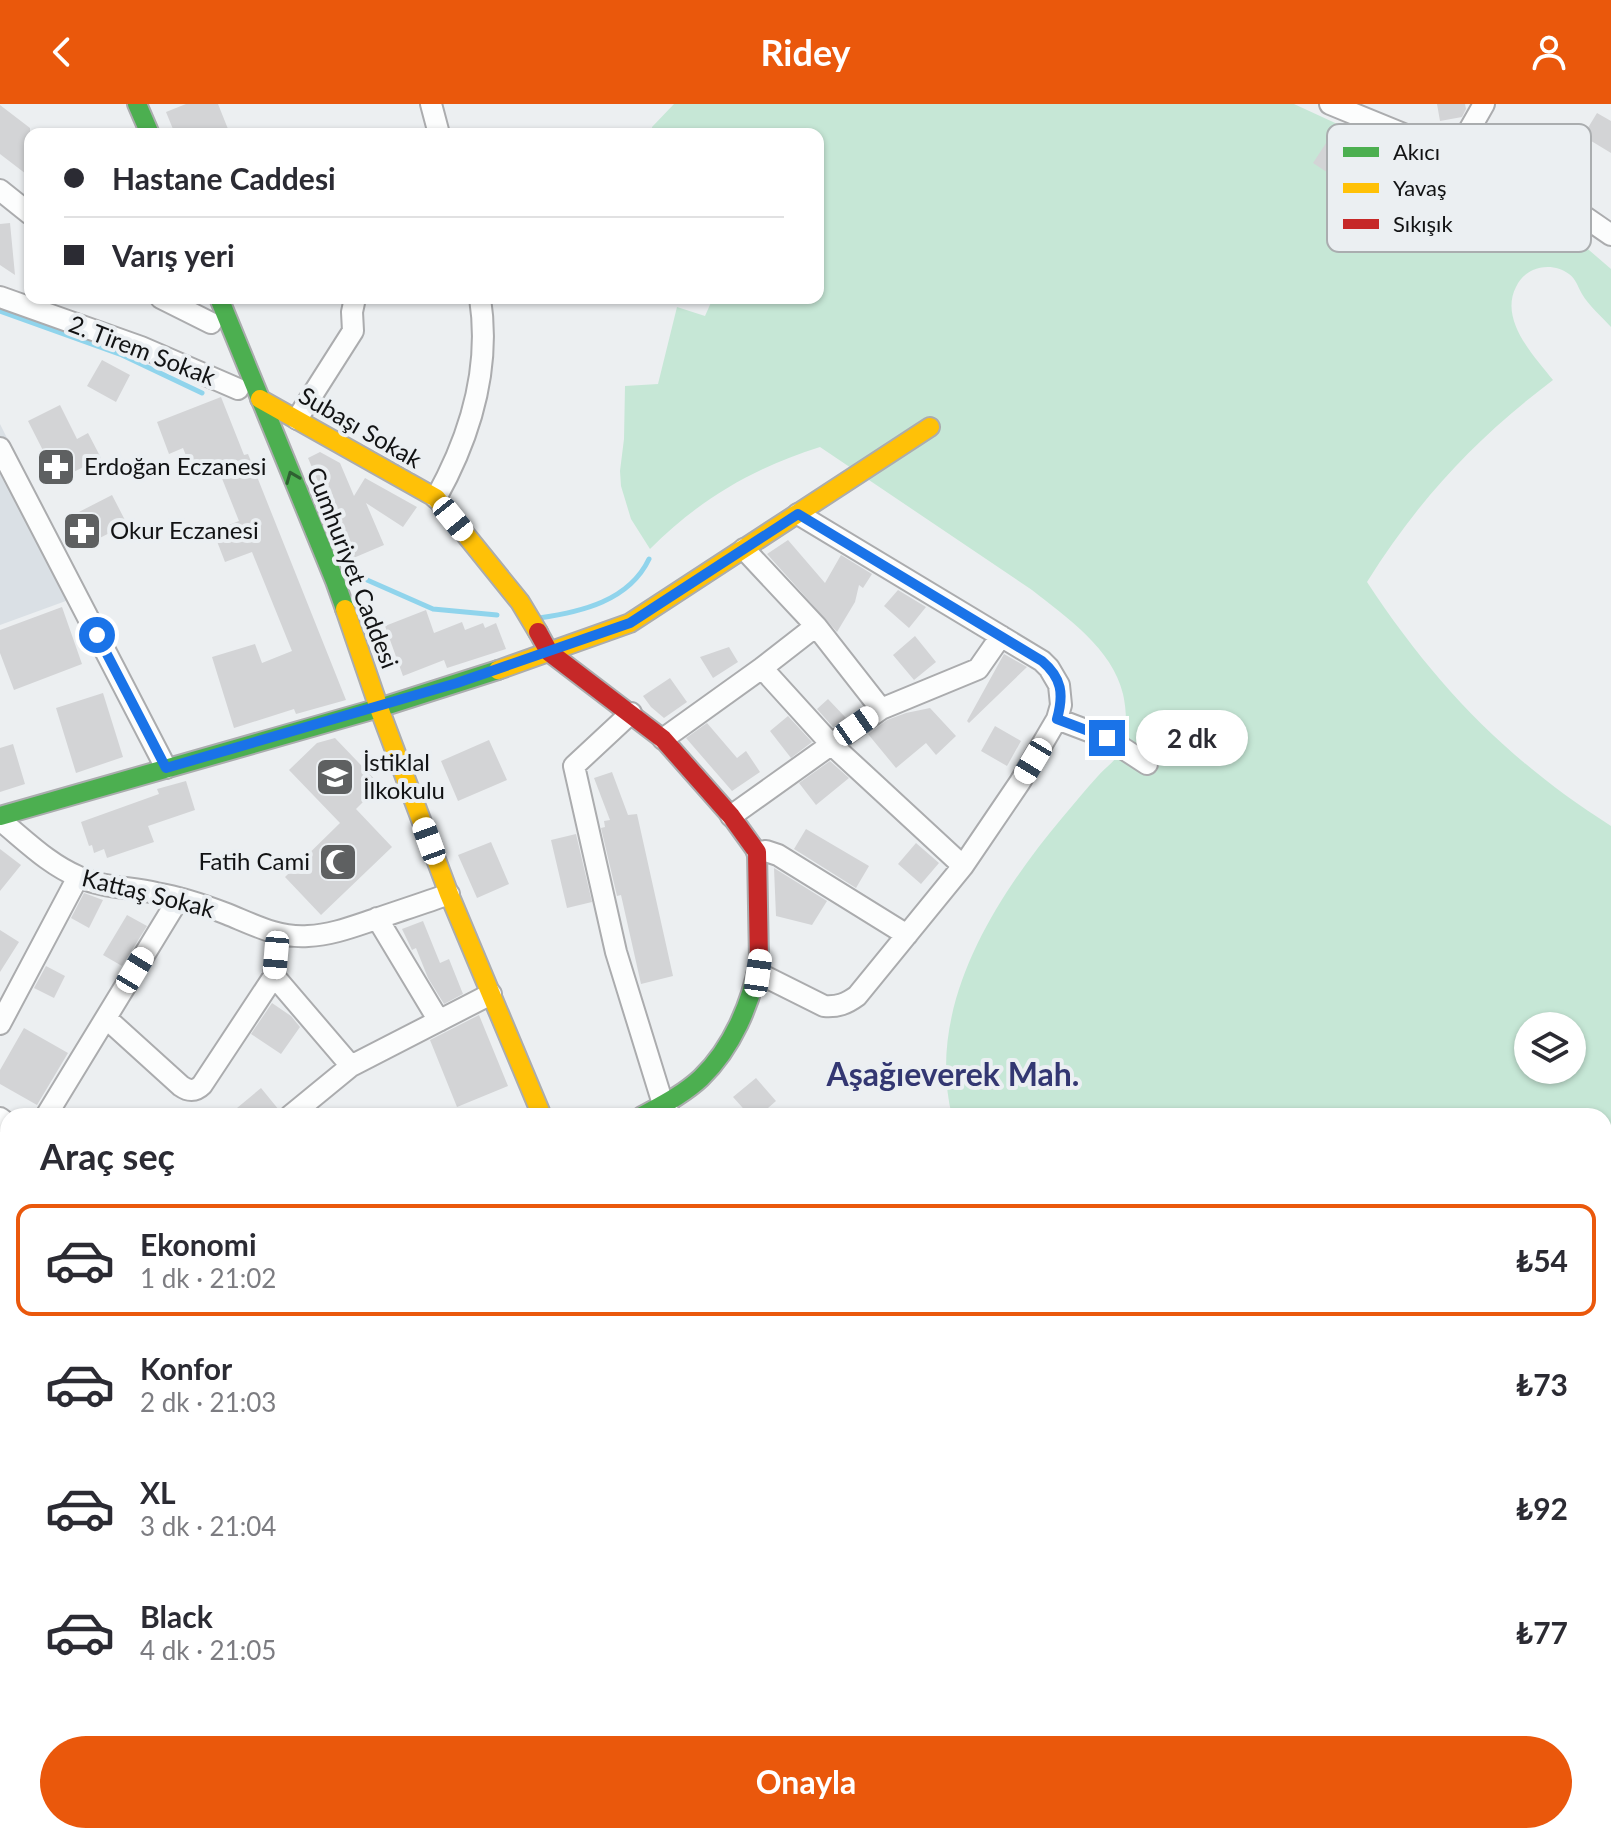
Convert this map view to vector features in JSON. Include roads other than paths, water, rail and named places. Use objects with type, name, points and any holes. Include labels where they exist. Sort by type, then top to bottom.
[{"type":"street","points":[[137,104],[147,128]]},
{"type":"street","points":[[1330,104],[1379,124]]},
{"type":"street","points":[[1472,124],[1483,104]]},
{"type":"street","points":[[0,190],[24,209]]},
{"type":"street","points":[[1591,221],[1611,235]]},
{"type":"street","name":"2. Tirem Sokak","points":[[0,297],[141,347],[238,389]]},
{"type":"street","points":[[173,304],[211,323]]},
{"type":"street","name":"Cumhuriyet Caddesi","points":[[203,304],[322,586],[379,708]]},
{"type":"street","name":"Cumhuriyet Caddesi","points":[[221,304],[335,581],[379,708]]},
{"type":"street","points":[[297,419],[353,331],[354,304]]},
{"type":"street","points":[[480,304],[483,343],[476,400],[461,449],[436,498],[520,602],[549,652],[663,739],[731,816],[757,852],[760,940],[754,989],[723,1052],[669,1108]]},
{"type":"street","name":"Subaşı Sokak","points":[[260,399],[436,498]]},
{"type":"street","points":[[0,818],[379,708],[630,623],[930,427]]},
{"type":"street","points":[[0,448],[166,768]]},
{"type":"street","points":[[758,973],[824,1006],[836,1007],[857,996],[963,866],[1020,782],[1057,719],[1062,694],[1055,676],[1042,661],[798,514]]},
{"type":"street","points":[[744,549],[816,626],[881,709]]},
{"type":"street","points":[[663,739],[816,626]]},
{"type":"street","points":[[731,816],[881,709],[978,669],[1001,636]]},
{"type":"street","points":[[762,668],[831,744],[963,866]]},
{"type":"street","points":[[379,708],[449,894],[539,1108]]},
{"type":"street","points":[[631,713],[574,766],[616,952],[666,1108]]},
{"type":"street","points":[[1057,719],[1107,738],[1147,764]]},
{"type":"street","name":"Kattaş Sokak","points":[[0,818],[45,858],[78,877],[90,882],[179,898],[278,934],[322,935],[449,894]]},
{"type":"street","points":[[757,852],[778,855],[907,935]]},
{"type":"street","points":[[0,1024],[78,877]]},
{"type":"street","points":[[51,1108],[179,898]]},
{"type":"street","points":[[377,918],[439,1021]]},
{"type":"street","points":[[106,1018],[181,1086],[192,1091],[202,1085],[274,976],[278,934]]},
{"type":"street","points":[[274,976],[351,1066]]},
{"type":"street","points":[[300,1108],[351,1066],[491,994]]},
{"type":"waterway","points":[[0,311],[122,355],[202,393]]},
{"type":"waterway","points":[[539,618],[587,608],[616,595],[629,585],[649,559]]},
{"type":"waterway","points":[[358,576],[433,609],[497,615]]},
{"type":"place","name":"Erdoğan Eczanesi","points":[[56,467]]},
{"type":"place","name":"Okur Eczanesi","points":[[82,531]]},
{"type":"place","name":"İstiklal İlkokulu","points":[[335,777]]},
{"type":"place","name":"Fatih Cami","points":[[338,862]]},
{"type":"district","name":"Aşağıeverek Mah.","points":[[953,1075]]}]
